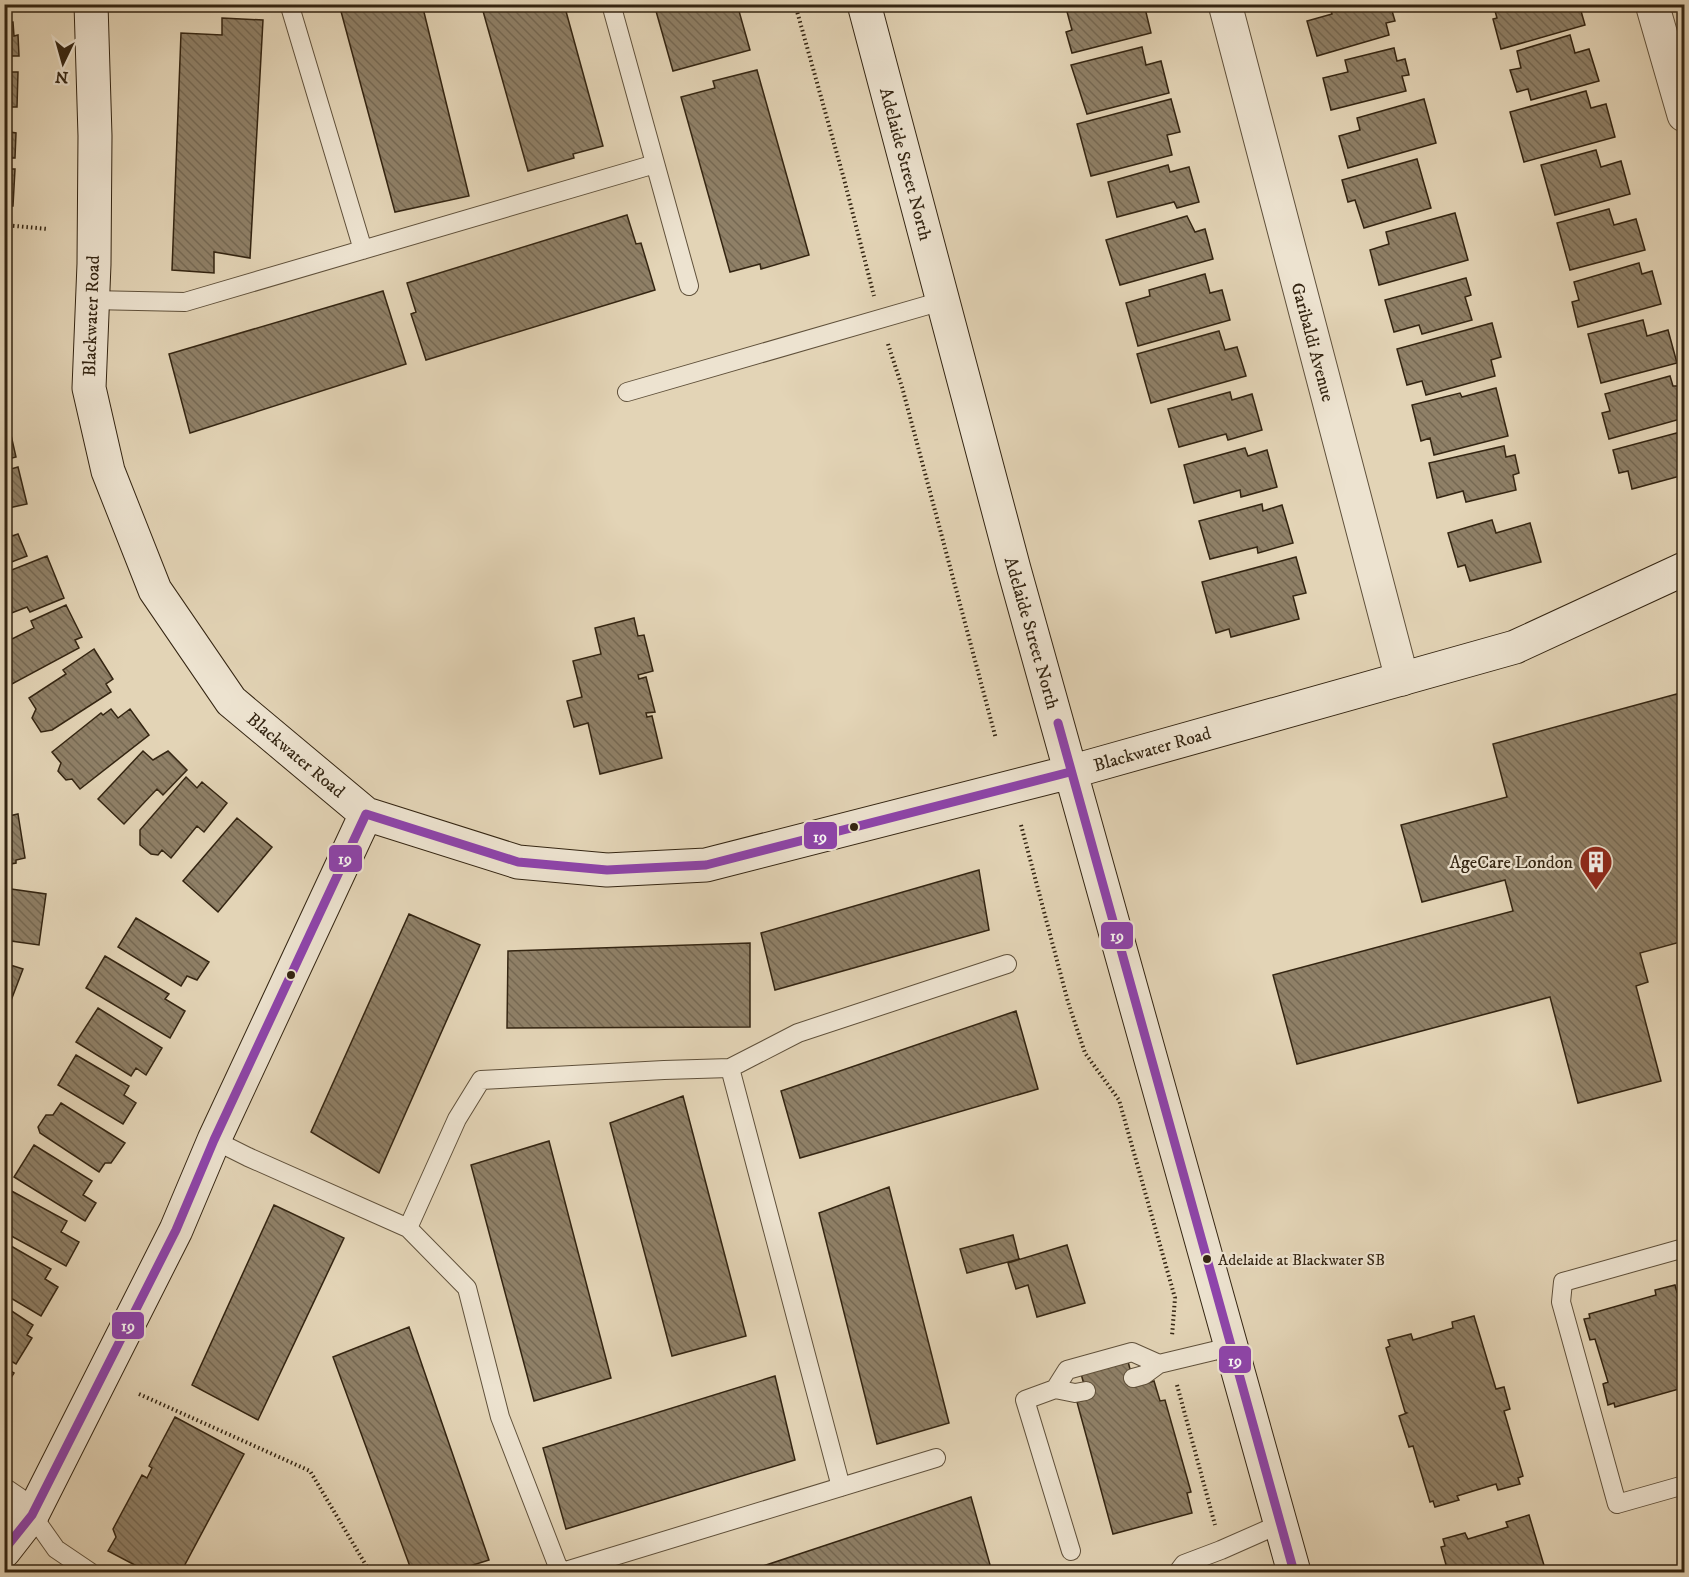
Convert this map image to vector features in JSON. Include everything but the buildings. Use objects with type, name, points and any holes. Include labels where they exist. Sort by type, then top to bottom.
[{"type":"street","name":"Blackwater Road","points":[[91,4],[95,136],[94,264],[89,388],[108,471],[155,590],[231,700],[366,814],[518,862],[607,870],[705,865],[1070,772],[1515,647],[1684,568]]},
{"type":"street","name":"Adelaide Street North","points":[[864,4],[1011,558],[1294,1572]]},
{"type":"street","name":"Garibaldi Avenue","points":[[1225,4],[1402,679]]},
{"type":"street","points":[[1652,4],[1684,115]]},
{"type":"street","points":[[4,1551],[32,1515],[176,1230],[214,1140],[366,814]]},
{"type":"street","points":[[4,1496],[32,1515]]},
{"type":"lane","points":[[611,4],[689,286]]},
{"type":"lane","points":[[291,10],[363,250]]},
{"type":"lane","points":[[91,300],[185,302],[655,164]]},
{"type":"lane","points":[[627,392],[942,301]]},
{"type":"lane","points":[[408,1228],[457,1119],[481,1080],[730,1068],[798,1033],[1007,964]]},
{"type":"lane","points":[[730,1068],[841,1487]]},
{"type":"lane","points":[[214,1140],[408,1228],[467,1288],[500,1417],[561,1572],[936,1458]]},
{"type":"lane","points":[[1684,1248],[1563,1282],[1561,1302],[1617,1504],[1684,1485]]},
{"type":"lane","points":[[1133,1378],[1144,1375],[1165,1362],[1230,1347]]},
{"type":"lane","points":[[1055,1389],[1067,1370],[1132,1352],[1165,1362]]},
{"type":"lane","points":[[1071,1551],[1025,1400],[1055,1389],[1075,1393],[1086,1391]]},
{"type":"lane","points":[[32,1515],[56,1550],[90,1572]]},
{"type":"lane","points":[[1178,1572],[1184,1564],[1280,1524]]},
{"type":"path","points":[[795,4],[880,319],[902,387],[996,739]]},
{"type":"path","points":[[4,225],[48,229]]},
{"type":"path","points":[[1021,825],[1068,1002],[1085,1053],[1119,1100],[1175,1298],[1165,1362],[1221,1550]]},
{"type":"path","points":[[139,1394],[310,1471],[370,1572]]},
{"type":"transit line","name":"19","points":[[1058,723],[1294,1572]]},
{"type":"transit line","name":"19","points":[[4,1550],[32,1515],[176,1230],[214,1140],[366,814],[518,862],[607,870],[706,865],[1070,772]]},
{"type":"place","name":"AgeCare London","points":[[1596,891]]},
{"type":"place","name":"Adelaide at Blackwater SB","points":[[1207,1259]]}]
